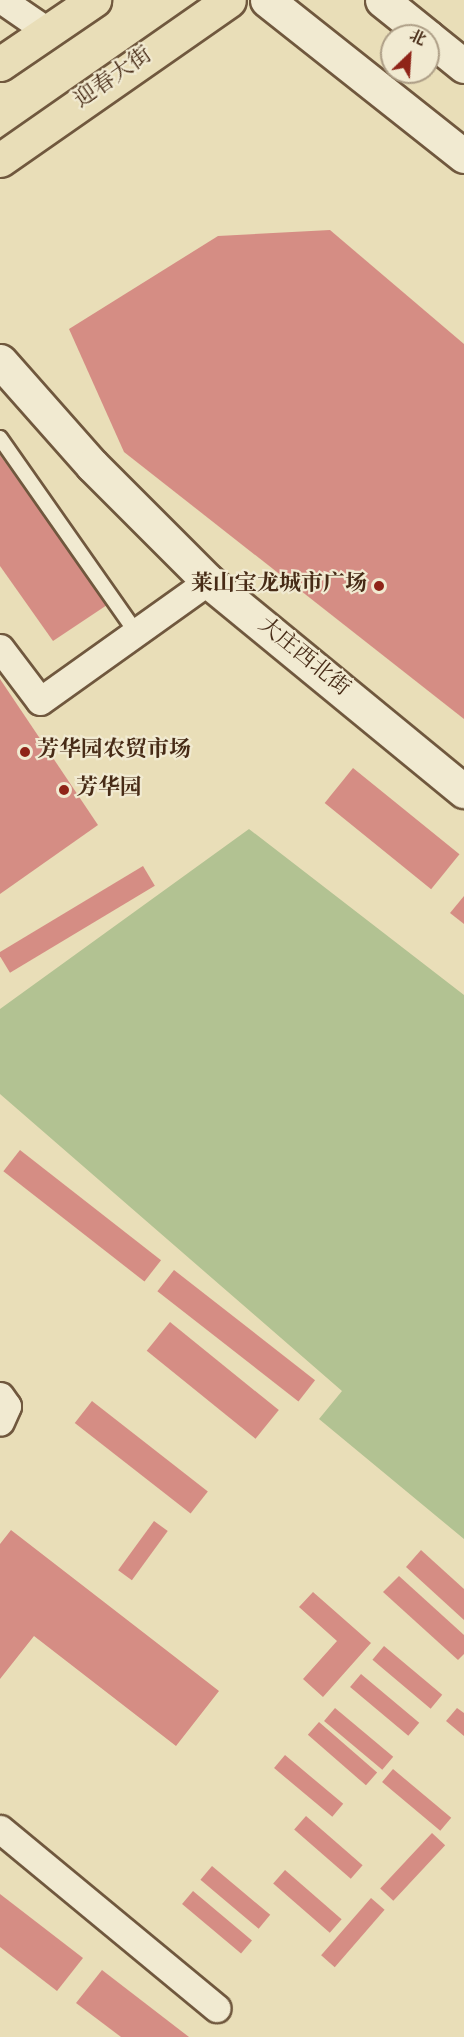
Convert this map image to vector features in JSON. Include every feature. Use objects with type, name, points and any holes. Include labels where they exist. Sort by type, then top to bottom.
[{"type":"main road","points":[[0,64],[94,0]]},
{"type":"main road","name":"迎春大街","points":[[0,160],[229,0]]},
{"type":"street","points":[[2,0],[47,31]]},
{"type":"street","points":[[267,0],[464,156]]},
{"type":"street","points":[[382,0],[412,24]]},
{"type":"street","points":[[440,47],[464,66]]},
{"type":"street","points":[[0,179],[30,138]]},
{"type":"street","name":"大庄西北街","points":[[0,361],[92,465],[208,580],[464,791]]},
{"type":"street","points":[[0,648],[40,701],[208,580]]},
{"type":"street","points":[[0,1396],[7,1406],[0,1422]]},
{"type":"street","points":[[0,1829],[216,2008]]},
{"type":"lane","points":[[0,438],[136,632]]},
{"type":"green space","points":[[249,829],[464,995],[464,1539],[319,1419],[342,1391],[0,1094],[0,1009]]},
{"type":"building","name":"莱山宝龙城市广场","points":[[330,230],[464,344],[464,719],[124,452],[69,329],[218,236]]},
{"type":"building","points":[[0,455],[107,605],[53,641],[0,566]]},
{"type":"building","name":"芳华园农贸市场","points":[[0,679],[98,825],[0,894]]},
{"type":"building","points":[[353,768],[459,854],[431,889],[325,803]]},
{"type":"building","points":[[143,866],[155,886],[10,973],[0,956],[0,952]]},
{"type":"building","points":[[464,896],[464,924],[450,913]]},
{"type":"building","points":[[20,1150],[161,1260],[144,1281],[3,1171]]},
{"type":"building","points":[[174,1270],[315,1380],[298,1401],[157,1291]]},
{"type":"building","points":[[170,1322],[279,1410],[256,1439],[147,1351]]},
{"type":"building","points":[[92,1401],[208,1492],[191,1514],[75,1423]]},
{"type":"building","points":[[154,1521],[168,1531],[132,1580],[118,1570]]},
{"type":"building","points":[[11,1530],[219,1691],[176,1746],[34,1636],[0,1679],[0,1544]]},
{"type":"building","points":[[421,1550],[464,1589],[464,1620],[406,1567]]},
{"type":"building","points":[[399,1576],[464,1635],[464,1654],[458,1660],[383,1592]]},
{"type":"building","points":[[313,1592],[371,1643],[323,1697],[303,1679],[337,1641],[299,1607]]},
{"type":"building","points":[[384,1646],[442,1695],[431,1709],[372,1660]]},
{"type":"building","points":[[361,1674],[419,1723],[408,1736],[350,1687]]},
{"type":"building","points":[[335,1708],[393,1757],[382,1770],[324,1721]]},
{"type":"building","points":[[457,1708],[464,1713],[464,1736],[446,1721]]},
{"type":"building","points":[[319,1722],[377,1773],[366,1785],[308,1735]]},
{"type":"building","points":[[285,1755],[343,1804],[332,1817],[274,1768]]},
{"type":"building","points":[[393,1769],[451,1818],[440,1831],[382,1782]]},
{"type":"building","points":[[306,1816],[363,1865],[351,1879],[294,1830]]},
{"type":"building","points":[[432,1833],[445,1845],[393,1901],[380,1889]]},
{"type":"building","points":[[212,1866],[270,1915],[259,1929],[200,1880]]},
{"type":"building","points":[[285,1870],[342,1919],[330,1933],[273,1884]]},
{"type":"building","points":[[193,1891],[252,1940],[241,1954],[182,1904]]},
{"type":"building","points":[[0,1894],[83,1958],[57,1991],[0,1947]]},
{"type":"building","points":[[371,1898],[385,1910],[335,1967],[321,1955]]},
{"type":"building","points":[[102,1970],[189,2037],[121,2037],[76,2003]]},
{"type":"place","name":"莱山宝龙城市广场","points":[[379,586]]},
{"type":"place","name":"芳华园农贸市场","points":[[25,752]]},
{"type":"place","name":"芳华园","points":[[64,790]]}]
